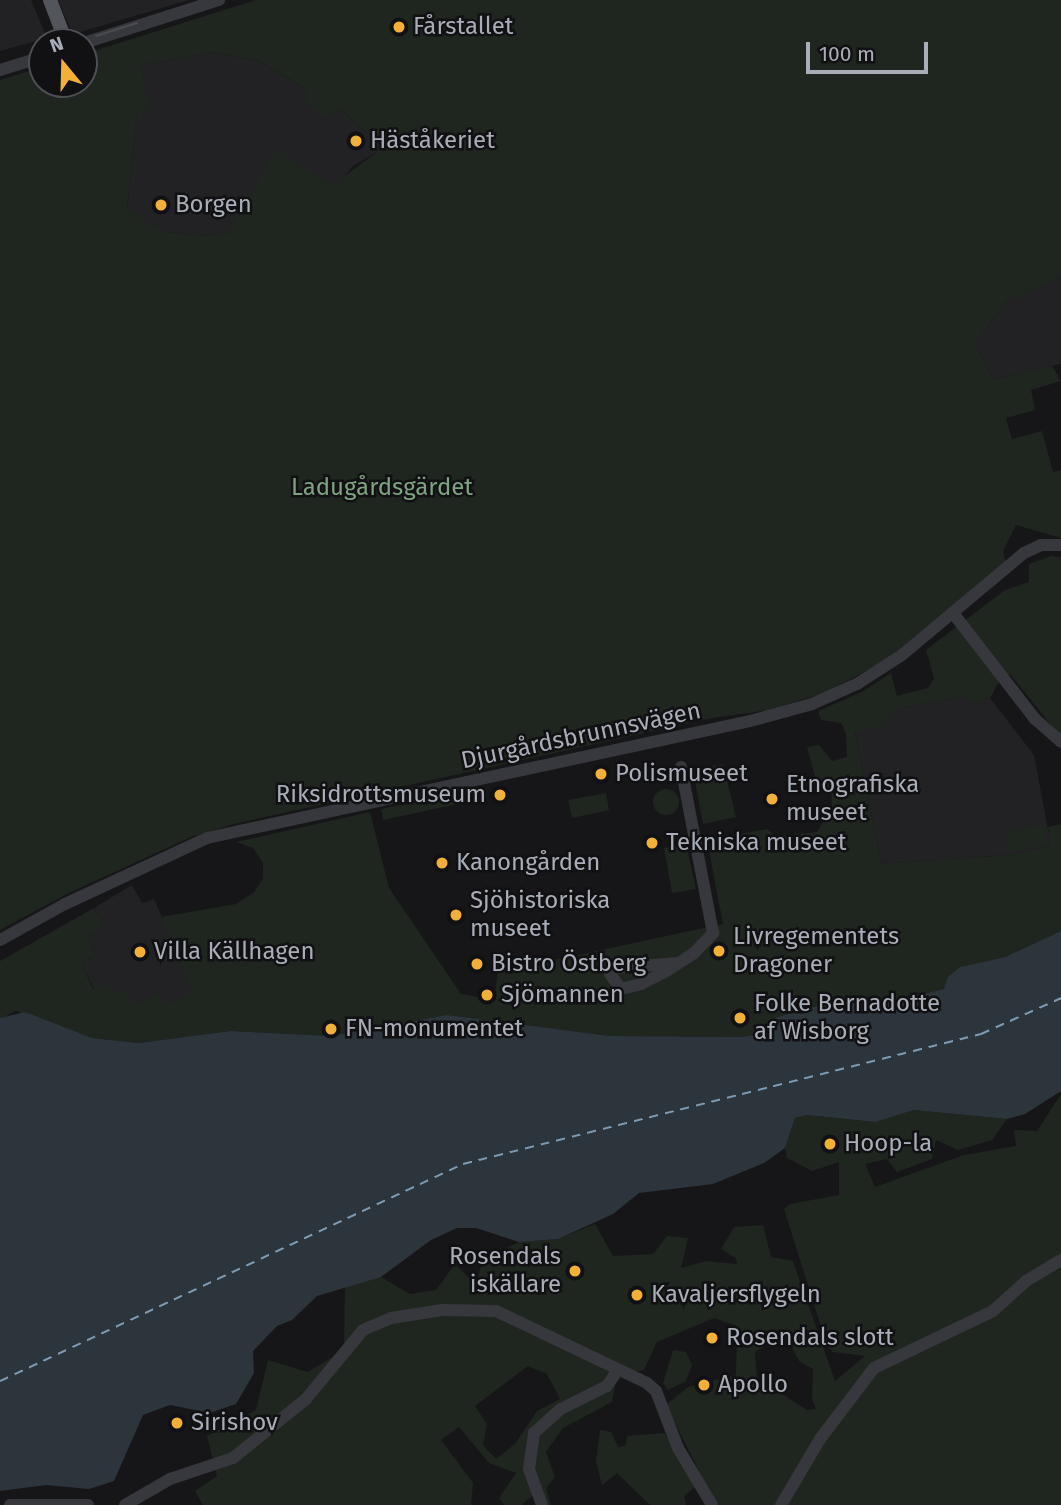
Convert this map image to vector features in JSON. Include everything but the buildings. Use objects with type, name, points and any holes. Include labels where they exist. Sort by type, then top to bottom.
[{"type":"main road","points":[[40,0],[51,28]]},
{"type":"main road","points":[[50,0],[61,28]]},
{"type":"street","points":[[98,38],[201,3],[219,0]]},
{"type":"street","points":[[0,69],[28,61]]},
{"type":"street","name":"Djurgårdsbrunnsvägen","points":[[0,940],[65,904],[207,838],[737,724],[812,704],[881,668],[1032,548],[1061,545]]},
{"type":"street","points":[[953,613],[1035,719],[1061,742]]},
{"type":"street","points":[[678,963],[713,933],[681,768]]},
{"type":"street","points":[[781,1505],[820,1439],[874,1368],[993,1311],[1023,1283],[1061,1260]]},
{"type":"street","points":[[129,1505],[170,1479],[233,1458],[306,1399],[355,1336],[391,1318],[442,1310],[496,1311],[647,1383],[656,1391],[678,1448],[712,1505]]},
{"type":"street","points":[[542,1505],[529,1469],[534,1433],[561,1409],[607,1386],[617,1371]]},
{"type":"street","points":[[10,1505],[88,1505]]},
{"type":"shaded area","points":[[0,0],[31,0],[43,28],[28,28],[28,43],[0,51]]},
{"type":"shaded area","points":[[58,0],[189,0],[94,28],[70,28]]},
{"type":"shaded area","points":[[213,52],[259,61],[340,109],[381,144],[377,152],[353,166],[338,184],[228,233],[202,236],[165,232],[127,211],[137,112],[148,109],[141,65]]},
{"type":"shaded area","points":[[1054,276],[1061,276],[1061,364],[993,380],[975,343],[1006,301]]},
{"type":"shaded area","points":[[961,696],[976,703],[990,698],[1034,755],[1051,846],[1008,855],[881,864],[855,732],[898,709]]},
{"type":"shaded area","points":[[132,885],[142,903],[154,899],[194,991],[166,1006],[139,1005],[94,989],[81,963],[96,955],[87,938],[103,925],[94,908]]},
{"type":"shaded area","points":[[1061,931],[1061,1091],[1025,1114],[1007,1119],[914,1110],[875,1122],[807,1115],[795,1118],[785,1148],[764,1163],[713,1184],[639,1193],[613,1214],[558,1239],[519,1242],[476,1228],[457,1228],[431,1240],[381,1277],[317,1296],[292,1320],[277,1326],[253,1351],[254,1373],[236,1404],[210,1413],[170,1405],[143,1415],[114,1481],[89,1489],[46,1485],[0,1491],[0,1018],[25,1012],[92,1038],[138,1043],[231,1031],[331,1036],[447,1015],[610,1036],[743,1037],[763,1033],[769,1020],[805,1009],[865,997],[895,1001],[944,989],[948,977],[960,967],[1005,957]]},
{"type":"green space","name":"Ladugårdsgärdet","points":[[256,0],[1061,0],[1061,276],[1006,301],[975,343],[993,380],[1052,366],[1061,381],[1031,390],[1035,410],[1006,418],[1012,439],[1042,431],[1053,472],[1061,470],[1061,538],[1016,525],[1003,551],[1006,563],[891,658],[824,693],[769,710],[712,718],[234,824],[191,837],[69,893],[0,930],[0,80],[28,71],[28,98],[98,98],[98,50]],"holes":[[[214,52],[259,61],[305,88],[306,104],[325,118],[340,109],[381,144],[377,152],[331,186],[277,148],[228,233],[202,236],[165,232],[127,210],[137,113],[149,109],[141,65]]]},
{"type":"green space","points":[[1051,556],[1061,557],[1061,746],[1056,731],[1010,674],[1000,680],[990,698],[976,703],[961,696],[898,709],[889,714],[885,724],[855,733],[881,864],[1008,855],[1050,846],[1048,827],[1061,824],[1061,931],[1005,957],[960,967],[945,989],[895,1001],[805,1009],[769,1021],[763,1033],[743,1037],[610,1036],[447,1015],[331,1036],[231,1031],[138,1043],[92,1038],[16,1011],[0,1019],[0,961],[94,908],[103,925],[87,938],[96,955],[81,963],[93,989],[107,982],[113,993],[125,990],[129,1000],[139,1005],[158,994],[166,1005],[193,991],[161,917],[236,904],[254,892],[263,879],[263,863],[253,848],[236,842],[370,812],[389,888],[461,994],[494,1000],[498,972],[723,924],[707,840],[767,829],[776,836],[817,832],[832,807],[831,790],[815,777],[807,747],[819,745],[832,761],[847,757],[846,734],[841,723],[821,720],[818,711],[862,692],[891,673],[897,696],[928,688],[934,678],[926,650],[1005,590],[1029,582],[1029,564]]},
{"type":"green space","points":[[723,764],[736,817],[703,824],[693,770]]},
{"type":"green space","points":[[666,789],[675,793],[679,802],[675,811],[666,815],[657,811],[653,802],[657,793]]},
{"type":"green space","points":[[606,793],[609,810],[572,818],[568,800]]},
{"type":"green space","points":[[455,794],[458,804],[383,820],[381,809]]},
{"type":"green space","points":[[1044,825],[1047,844],[1008,852],[1005,832]]},
{"type":"green space","points":[[686,844],[696,889],[672,893],[664,848]]},
{"type":"green space","points":[[1061,1094],[1061,1505],[716,1505],[666,1405],[688,1387],[736,1375],[737,1326],[714,1318],[657,1342],[644,1370],[617,1375],[612,1402],[563,1428],[546,1452],[555,1477],[546,1488],[551,1505],[538,1505],[535,1494],[521,1505],[504,1505],[499,1498],[516,1473],[489,1463],[459,1427],[441,1440],[473,1483],[471,1505],[203,1505],[195,1491],[217,1476],[207,1436],[256,1410],[268,1360],[308,1372],[344,1350],[345,1284],[381,1277],[410,1294],[436,1290],[455,1264],[476,1285],[483,1259],[519,1242],[558,1239],[595,1224],[613,1256],[653,1254],[667,1236],[688,1238],[681,1268],[706,1261],[737,1264],[736,1258],[721,1249],[734,1227],[763,1225],[771,1257],[793,1261],[835,1381],[865,1356],[833,1352],[827,1346],[784,1209],[790,1204],[839,1195],[839,1162],[812,1171],[787,1158],[785,1148],[795,1118],[807,1115],[874,1122],[914,1110],[1007,1119],[992,1140],[958,1150],[936,1140],[932,1159],[897,1172],[887,1159],[865,1164],[875,1187],[964,1155],[1016,1146],[1014,1130],[1037,1131]],"holes":[[[783,1330],[799,1361],[813,1369],[812,1399],[816,1409],[807,1410],[757,1378],[755,1352],[768,1344],[765,1331]],[[528,1366],[547,1374],[560,1399],[537,1411],[515,1444],[496,1459],[483,1445],[487,1424],[475,1406]]]},
{"type":"green space","points":[[673,1350],[686,1352],[692,1365],[686,1381],[668,1390],[663,1383]]},
{"type":"green space","points":[[600,1430],[611,1432],[618,1447],[625,1446],[627,1436],[665,1433],[695,1487],[684,1496],[686,1505],[650,1505],[617,1473],[602,1485],[596,1462]]},
{"type":"ferry route","points":[[0,1381],[463,1164],[981,1034],[1061,998]]},
{"type":"tram line","points":[[98,35],[137,23]]},
{"type":"place","name":"Fårstallet","points":[[399,27]]},
{"type":"place","name":"Häståkeriet","points":[[356,141]]},
{"type":"place","name":"Borgen","points":[[161,205]]},
{"type":"place","name":"Polismuseet","points":[[601,774]]},
{"type":"place","name":"Riksidrottsmuseum","points":[[500,795]]},
{"type":"place","name":"Etnografiska museet","points":[[772,799]]},
{"type":"place","name":"Tekniska museet","points":[[652,843]]},
{"type":"place","name":"Kanongården","points":[[442,863]]},
{"type":"place","name":"Sjöhistoriska museet","points":[[456,915]]},
{"type":"place","name":"Livregementets Dragoner","points":[[719,951]]},
{"type":"place","name":"Villa Källhagen","points":[[140,952]]},
{"type":"place","name":"Bistro Östberg","points":[[477,964]]},
{"type":"place","name":"Sjömannen","points":[[487,995]]},
{"type":"place","name":"Folke Bernadotte af Wisborg","points":[[740,1018]]},
{"type":"place","name":"FN-monumentet","points":[[331,1029]]},
{"type":"place","name":"Hoop-la","points":[[830,1144]]},
{"type":"place","name":"Rosendals iskällare","points":[[575,1271]]},
{"type":"place","name":"Kavaljersflygeln","points":[[637,1295]]},
{"type":"place","name":"Rosendals slott","points":[[712,1338]]},
{"type":"place","name":"Apollo","points":[[704,1385]]},
{"type":"place","name":"Sirishov","points":[[177,1423]]}]
